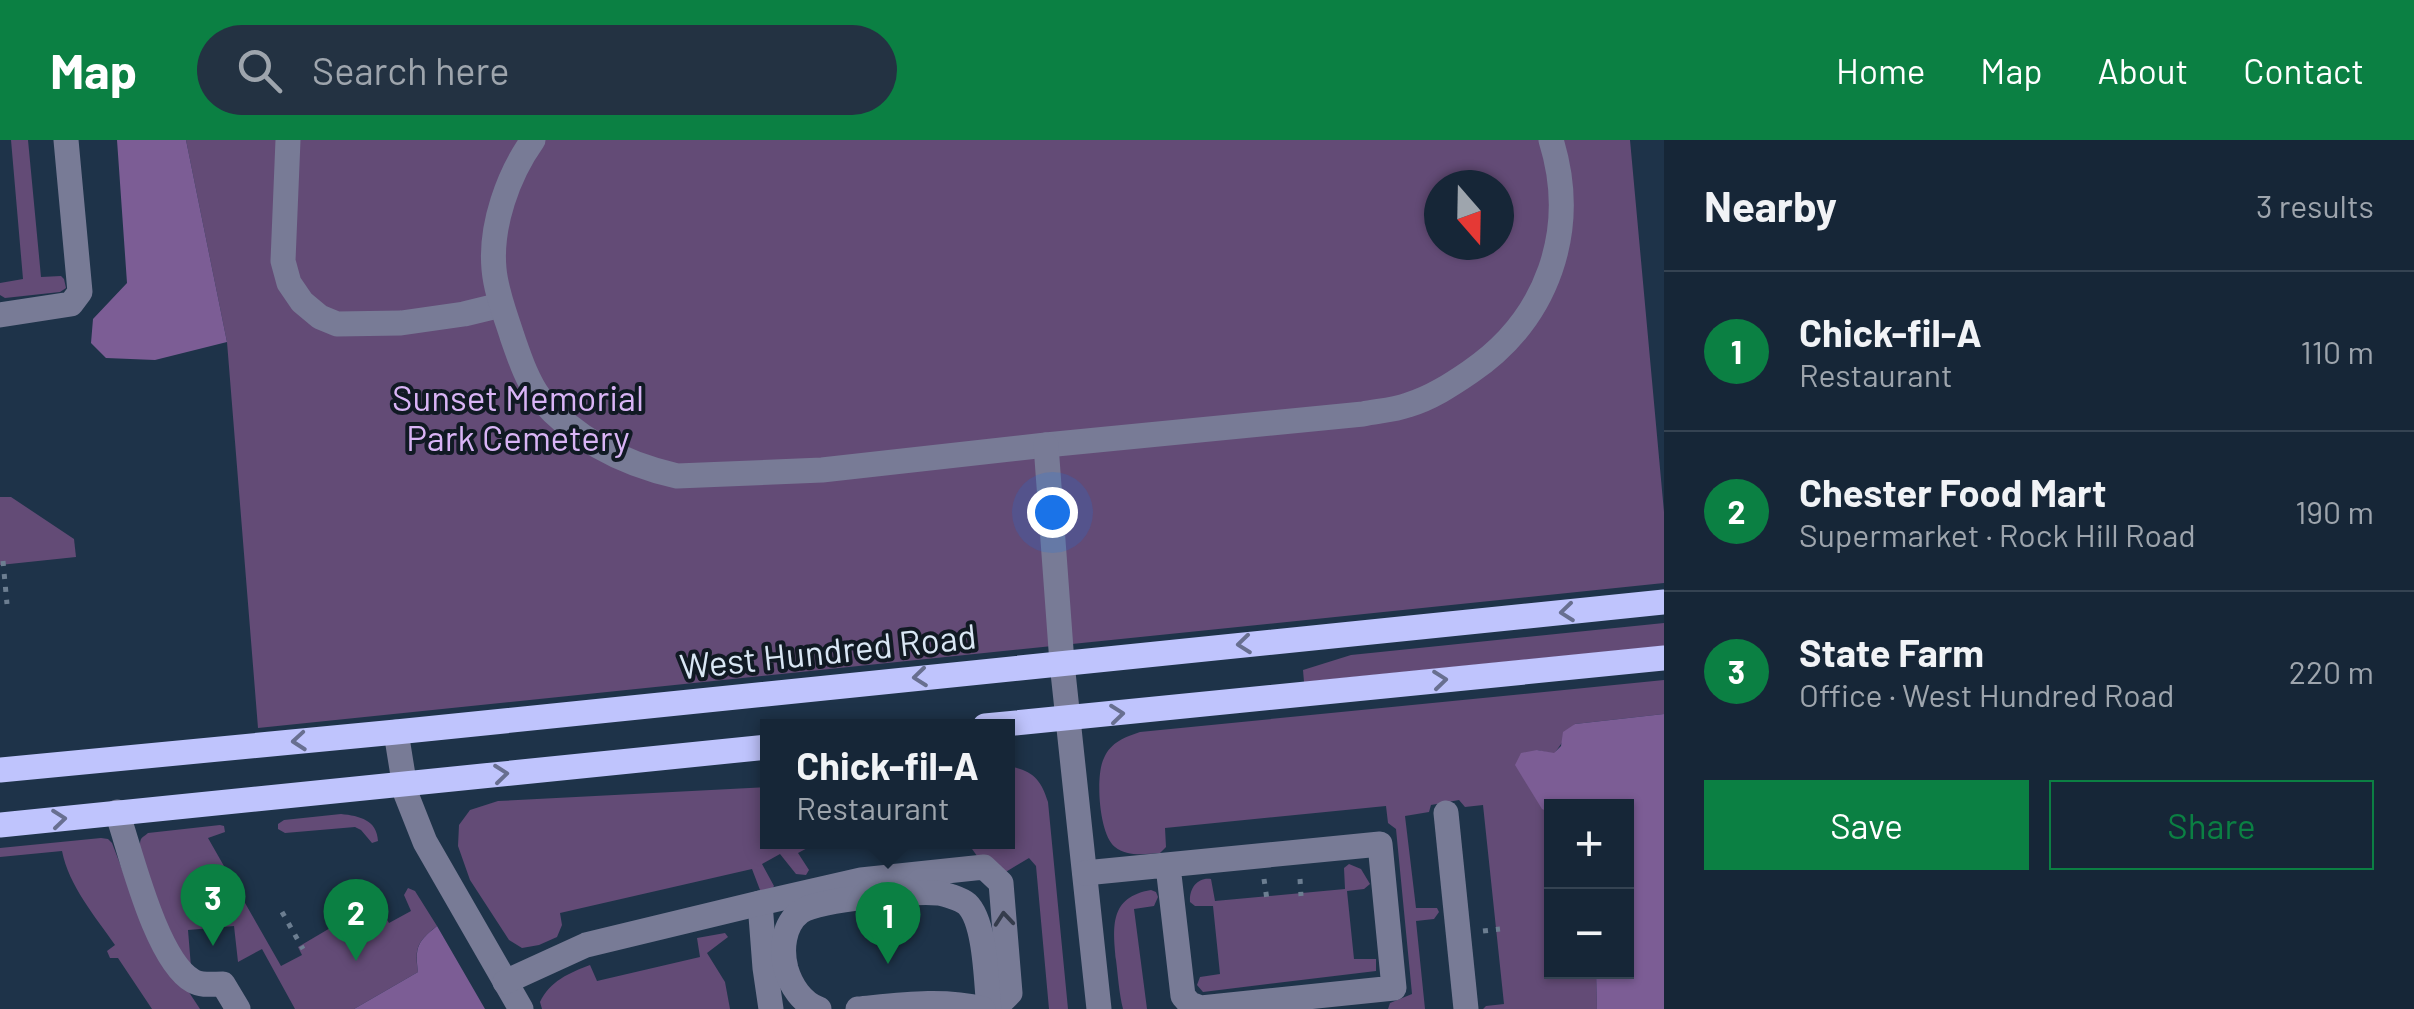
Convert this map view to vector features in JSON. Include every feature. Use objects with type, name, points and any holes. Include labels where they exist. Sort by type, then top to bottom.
[{"type":"main road","name":"West Hundred Road","points":[[0,770],[1664,602]]},
{"type":"main road","points":[[1015,723],[1664,658]]},
{"type":"main road","points":[[0,825],[760,748]]},
{"type":"street","points":[[0,316],[70,304],[80,292],[66,140]]},
{"type":"street","points":[[288,140],[283,261],[289,283],[302,302],[320,316],[337,324],[401,323],[502,305]]},
{"type":"street","points":[[533,140],[506,190],[496,228],[494,268],[519,357],[537,394],[590,442],[617,457],[677,476],[822,470],[1362,414],[1409,405],[1448,388],[1483,364],[1514,334],[1532,309],[1548,278],[1560,237],[1562,198],[1552,140]]},
{"type":"street","points":[[1046,445],[1062,662],[1099,1009]]},
{"type":"street","points":[[396,732],[404,784],[425,842],[520,1009]]},
{"type":"street","points":[[118,812],[154,923],[170,956],[184,975],[198,984],[223,984],[238,1009]]},
{"type":"street","points":[[1446,814],[1466,1009]]},
{"type":"street","points":[[1085,873],[1380,844],[1394,988],[1201,1008],[1190,1004],[1183,996],[1168,866]]},
{"type":"street","points":[[505,982],[586,945],[861,880],[984,867],[1001,883],[1010,993],[989,1009],[951,1003],[858,1009]]},
{"type":"street","points":[[818,1009],[808,1005],[790,981],[782,954],[786,932],[800,912],[824,904],[913,893],[943,894],[967,904],[982,933],[989,1009]]},
{"type":"street","points":[[760,903],[771,1009]]},
{"type":"path","points":[[3,561],[7,604]]},
{"type":"path","points":[[282,912],[302,949]]},
{"type":"green space","points":[[11,140],[28,140],[41,277],[61,276],[66,288],[60,292],[5,298],[0,295],[0,283],[23,279]]},
{"type":"green space","name":"Sunset Memorial Park Cemetery","points":[[186,140],[1630,140],[1664,512],[1664,583],[258,728],[227,342]]},
{"type":"green space","points":[[0,497],[11,497],[74,539],[76,557],[0,565]]},
{"type":"green space","points":[[1664,623],[1664,646],[1304,682],[1303,670],[1351,655]]},
{"type":"green space","points":[[1664,680],[1664,714],[1575,724],[1554,754],[1537,750],[1544,809],[1544,979],[1596,979],[1597,1009],[1483,1009],[1504,1004],[1483,805],[1465,807],[1459,800],[1431,805],[1429,812],[1405,816],[1416,908],[1437,908],[1439,912],[1434,919],[1416,921],[1425,1009],[1388,1009],[1390,1003],[1412,994],[1396,829],[1388,823],[1386,806],[1165,828],[1166,847],[1160,853],[1125,852],[1115,847],[1105,830],[1099,790],[1101,766],[1115,744],[1140,732]]},
{"type":"green space","points":[[1015,768],[1023,770],[1042,787],[1048,802],[1068,1009],[1049,1009],[1036,866],[1029,858],[1004,873],[985,867],[972,849],[1015,849]]},
{"type":"green space","points":[[760,787],[760,849],[806,849],[798,853],[809,870],[806,875],[796,874],[780,854],[762,864],[774,886],[771,890],[760,890],[752,869],[560,913],[562,925],[557,937],[522,948],[509,940],[470,880],[458,846],[459,825],[470,810],[498,801]]},
{"type":"green space","points":[[341,814],[366,820],[378,841],[372,843],[355,827],[285,833],[278,829],[284,820]]},
{"type":"green space","points":[[220,825],[225,832],[208,838],[281,966],[302,955],[298,947],[376,901],[389,923],[411,911],[404,895],[408,888],[415,891],[437,926],[419,945],[418,972],[354,1009],[295,1009],[262,949],[238,962],[234,926],[188,930],[191,967],[182,958],[150,885],[140,841],[148,833]]},
{"type":"green space","points":[[101,838],[112,843],[142,921],[200,1009],[152,1009],[118,958],[110,958],[107,951],[115,945],[77,888],[62,851],[0,857],[0,848]]},
{"type":"green space","points":[[1349,864],[1361,869],[1370,884],[1364,889],[1347,891],[1354,959],[1376,959],[1376,971],[1203,992],[1197,985],[1200,977],[1220,974],[1213,906],[1195,906],[1190,902],[1198,882],[1211,879],[1215,901],[1345,889],[1344,868]]},
{"type":"green space","points":[[1151,890],[1158,897],[1154,906],[1134,909],[1147,1009],[1123,1009],[1115,948],[1117,915],[1127,899]]},
{"type":"green space","points":[[725,933],[728,937],[707,953],[725,982],[730,1009],[542,1009],[540,1002],[549,988],[582,968],[590,965],[597,981],[700,957],[697,938]]},
{"type":"shaded area","points":[[117,140],[186,140],[227,342],[155,360],[106,358],[91,343],[93,319],[127,283]]},
{"type":"shaded area","points":[[1664,714],[1664,1009],[1597,1009],[1596,979],[1634,979],[1634,799],[1544,799],[1544,810],[1515,765],[1521,753],[1554,753],[1561,746],[1563,732],[1575,724]]},
{"type":"shaded area","points":[[437,926],[485,1009],[354,1009],[418,972],[419,946]]},
{"type":"place","name":"State Farm","points":[[213,946]]},
{"type":"place","name":"Chester Food Mart","points":[[356,961]]},
{"type":"place","name":"Chick-fil-A","points":[[888,964]]}]
